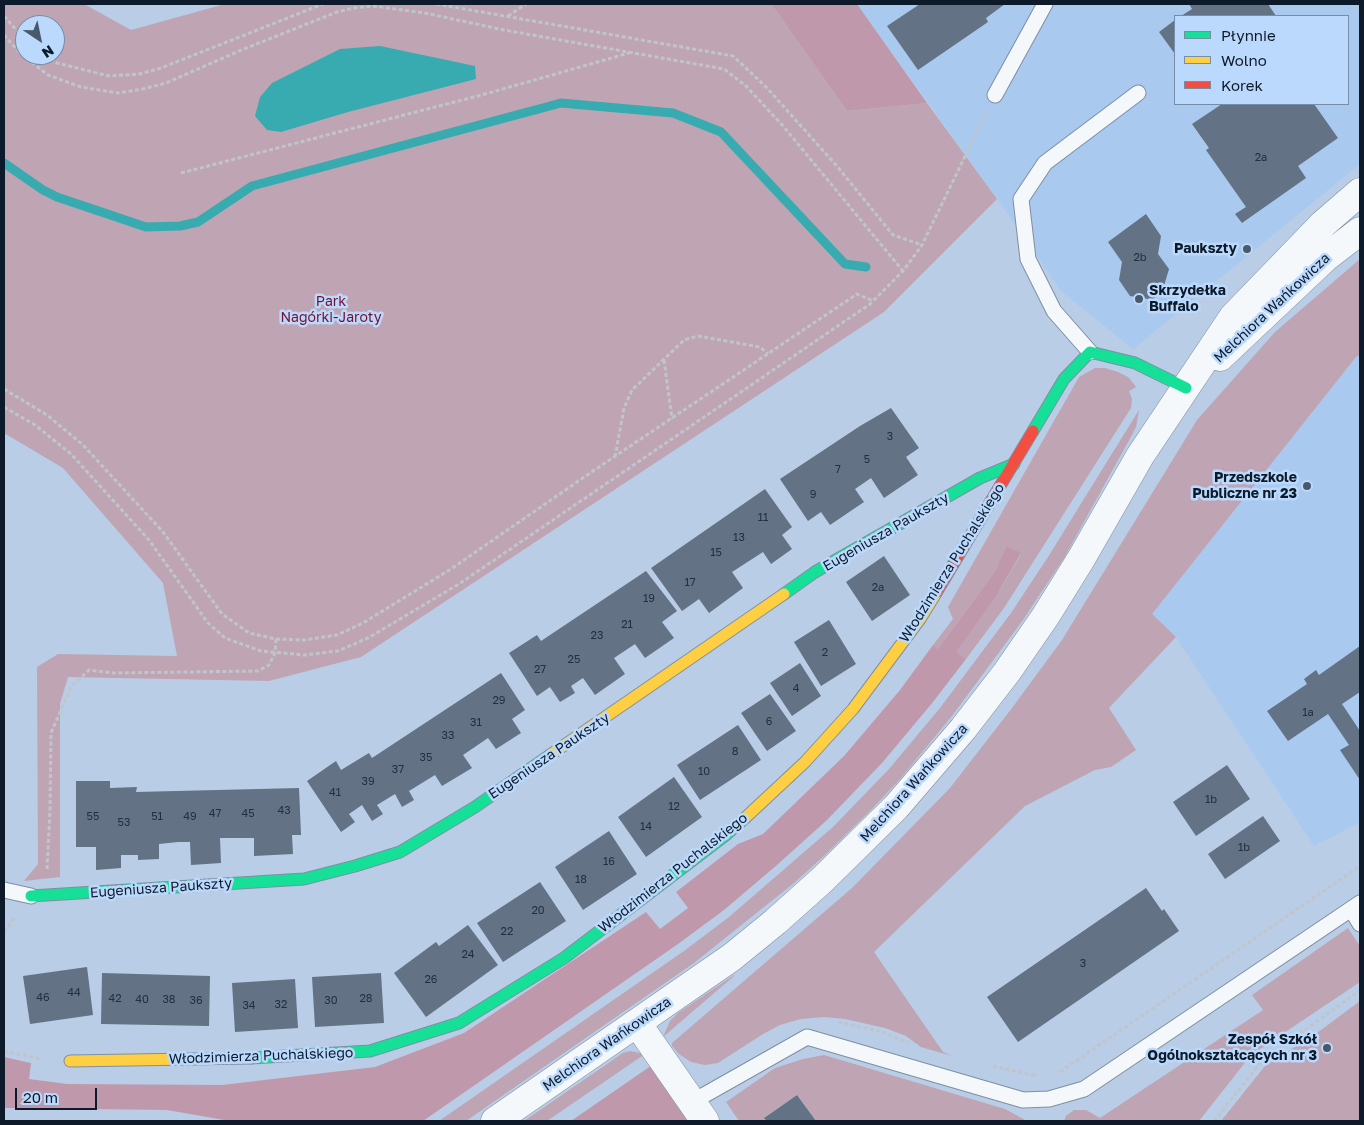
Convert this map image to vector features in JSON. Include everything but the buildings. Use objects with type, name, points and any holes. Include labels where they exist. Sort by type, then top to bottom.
[{"type":"street","name":"Melchiora Wańkowicza","points":[[495,1121],[732,957],[775,922],[865,839],[926,774],[1001,679],[1045,617],[1081,559],[1140,456],[1234,317],[1323,224],[1360,192]]},
{"type":"street","name":"Melchiora Wańkowicza","points":[[1186,388],[1325,258],[1360,231]]},
{"type":"street","points":[[1090,352],[1135,363],[1186,388]]},
{"type":"street","name":"Włodzimierza Puchalskiego","points":[[70,1061],[265,1058],[370,1051],[459,1023],[564,958],[727,834],[805,762],[853,709],[920,619],[1064,379],[1090,352]]},
{"type":"street","name":"Eugeniusza Paukszty","points":[[31,896],[304,879],[400,852],[475,807],[815,572],[980,478],[1014,464]]},
{"type":"street","points":[[637,1023],[698,1112]]},
{"type":"lane","points":[[995,95],[1045,4]]},
{"type":"lane","points":[[1090,352],[1054,311],[1028,259],[1021,199],[1045,163],[1138,93]]},
{"type":"lane","points":[[4,890],[31,896]]},
{"type":"lane","points":[[698,1112],[807,1037],[1023,1100],[1049,1100],[1084,1089],[1356,906],[1360,924]]},
{"type":"path","points":[[65,65],[109,76],[140,74],[161,68],[323,4]]},
{"type":"path","points":[[436,4],[733,56],[766,87],[836,165],[893,235],[922,245]]},
{"type":"path","points":[[507,16],[526,4]]},
{"type":"path","points":[[1355,4],[1360,11]]},
{"type":"path","points":[[4,35],[20,53],[48,75],[82,87],[118,93],[143,90],[166,83],[239,51],[337,12],[373,6],[425,13],[504,30],[724,68],[746,86],[828,180],[903,271]]},
{"type":"path","points":[[4,16],[15,29]]},
{"type":"path","points":[[181,173],[489,92],[632,52]]},
{"type":"path","points":[[4,407],[35,426],[71,454],[149,540],[208,623],[225,638],[261,652],[304,655],[338,651],[368,638],[459,584],[874,302],[903,271],[922,245],[995,95]]},
{"type":"path","points":[[4,389],[47,415],[83,445],[163,532],[222,614],[249,633],[276,639],[305,640],[337,635],[363,622],[451,569],[857,294],[874,302]]},
{"type":"path","points":[[615,457],[624,408],[632,390],[684,340],[698,336],[760,347],[768,354]]},
{"type":"path","points":[[664,359],[672,419]]},
{"type":"path","points":[[31,896],[47,872],[51,733],[71,687],[89,670],[113,673],[258,671],[269,665],[275,653],[276,639]]},
{"type":"path","points":[[1057,1074],[1360,866]]},
{"type":"path","points":[[4,932],[12,920]]},
{"type":"path","points":[[1214,1121],[1260,1062],[1360,990]]},
{"type":"path","points":[[4,1051],[52,1061],[70,1061]]},
{"type":"path","points":[[993,1066],[1040,1077]]},
{"type":"shaded area","points":[[771,4],[857,4],[927,103],[847,111]]},
{"type":"shaded area","points":[[857,4],[1360,4],[1360,164],[1133,349],[1061,291]]},
{"type":"shaded area","points":[[380,46],[475,66],[476,79],[348,112],[281,132],[267,130],[255,116],[260,97],[272,83],[340,49]]},
{"type":"shaded area","name":"Przedszkole Publiczne nr 23","points":[[1360,355],[1360,822],[1314,846],[1176,637],[1151,614],[1356,357]]},
{"type":"shaded area","points":[[1007,546],[1021,553],[994,600],[956,652],[966,659],[882,763],[827,820],[724,910],[423,1121],[230,1121],[167,1110],[4,1108],[4,1057],[31,1063],[29,1079],[67,1084],[222,1085],[375,1067],[464,1033],[646,912],[660,929],[688,908],[676,892],[738,844],[763,834],[844,756],[900,690],[933,645],[938,649],[995,571]]},
{"type":"shaded area","points":[[655,1063],[695,1121],[571,1121]]},
{"type":"green space","name":"Park Nagórki-Jaroty","points":[[4,4],[84,4],[131,30],[225,4],[771,4],[847,111],[927,103],[997,199],[884,312],[361,657],[269,681],[68,677],[60,704],[60,877],[24,881],[38,864],[37,667],[58,654],[177,656],[163,583],[63,468],[4,433]]},
{"type":"green space","points":[[1360,259],[1360,355],[1356,357],[1152,614],[1176,637],[1109,708],[1136,750],[1111,767],[1095,770],[1025,806],[874,952],[943,1052],[952,1056],[921,1047],[906,1036],[885,1028],[845,1019],[824,1017],[801,1019],[780,1025],[718,1063],[705,1065],[691,1062],[679,1054],[672,1046],[672,1043],[852,888],[950,788],[1062,640],[1197,420],[1275,332]]},
{"type":"green space","points":[[1095,368],[1105,368],[1128,377],[1136,387],[1129,391],[1132,399],[1131,408],[1004,608],[966,659],[955,652],[994,600],[1021,554],[1008,547],[995,571],[938,649],[933,645],[953,619],[948,607],[1079,377]]},
{"type":"green space","points":[[1139,410],[1136,427],[1132,435],[1064,558],[1023,620],[952,716],[900,779],[871,810],[794,883],[694,963],[466,1121],[439,1121],[684,951],[729,917],[833,827],[889,769],[940,708],[1011,613]]},
{"type":"green space","points":[[1348,928],[1360,946],[1360,982],[1251,1055],[1199,1121],[1064,1121],[1066,1116],[1074,1110],[1086,1110],[1100,1118],[1263,1010],[1252,995]]},
{"type":"green space","points":[[734,975],[663,1037],[670,1021],[678,1013]]},
{"type":"green space","name":"Zespół Szkół Ogólnokształcących nr 3","points":[[1360,1001],[1360,1121],[1221,1121],[1265,1066],[1321,1030]]},
{"type":"green space","points":[[630,1051],[645,1054],[547,1121],[524,1121],[623,1053]]},
{"type":"green space","points":[[824,1055],[1005,1109],[1027,1121],[816,1121],[797,1095],[765,1117],[767,1121],[739,1121],[726,1102],[775,1068],[803,1059]]},
{"type":"waterway","points":[[4,163],[43,190],[57,197],[146,227],[180,226],[198,222],[252,186],[561,103],[673,113],[721,132],[845,264],[866,267]]},
{"type":"traffic: fast","points":[[1033,431],[1064,379],[1090,352],[1135,363],[1186,388]]},
{"type":"traffic: fast","points":[[784,594],[815,572],[980,478],[1014,464]]},
{"type":"traffic: fast","points":[[31,896],[304,879],[355,866],[400,852],[475,807],[550,755]]},
{"type":"traffic: fast","points":[[251,1058],[370,1051],[459,1023],[564,958],[727,834],[745,818]]},
{"type":"traffic: slow","points":[[745,818],[805,762],[853,709],[920,619],[936,593]]},
{"type":"traffic: slow","points":[[550,755],[784,594]]},
{"type":"traffic: slow","points":[[70,1061],[251,1058]]},
{"type":"traffic: jam","points":[[936,593],[1033,431]]},
{"type":"place","name":"Paukszty","points":[[1247,249]]},
{"type":"place","name":"Skrzydełka Buffalo","points":[[1139,299]]},
{"type":"place","name":"Przedszkole Publiczne nr 23","points":[[1307,486]]},
{"type":"place","name":"Zespół Szkół Ogólnokształcących nr 3","points":[[1327,1048]]}]
